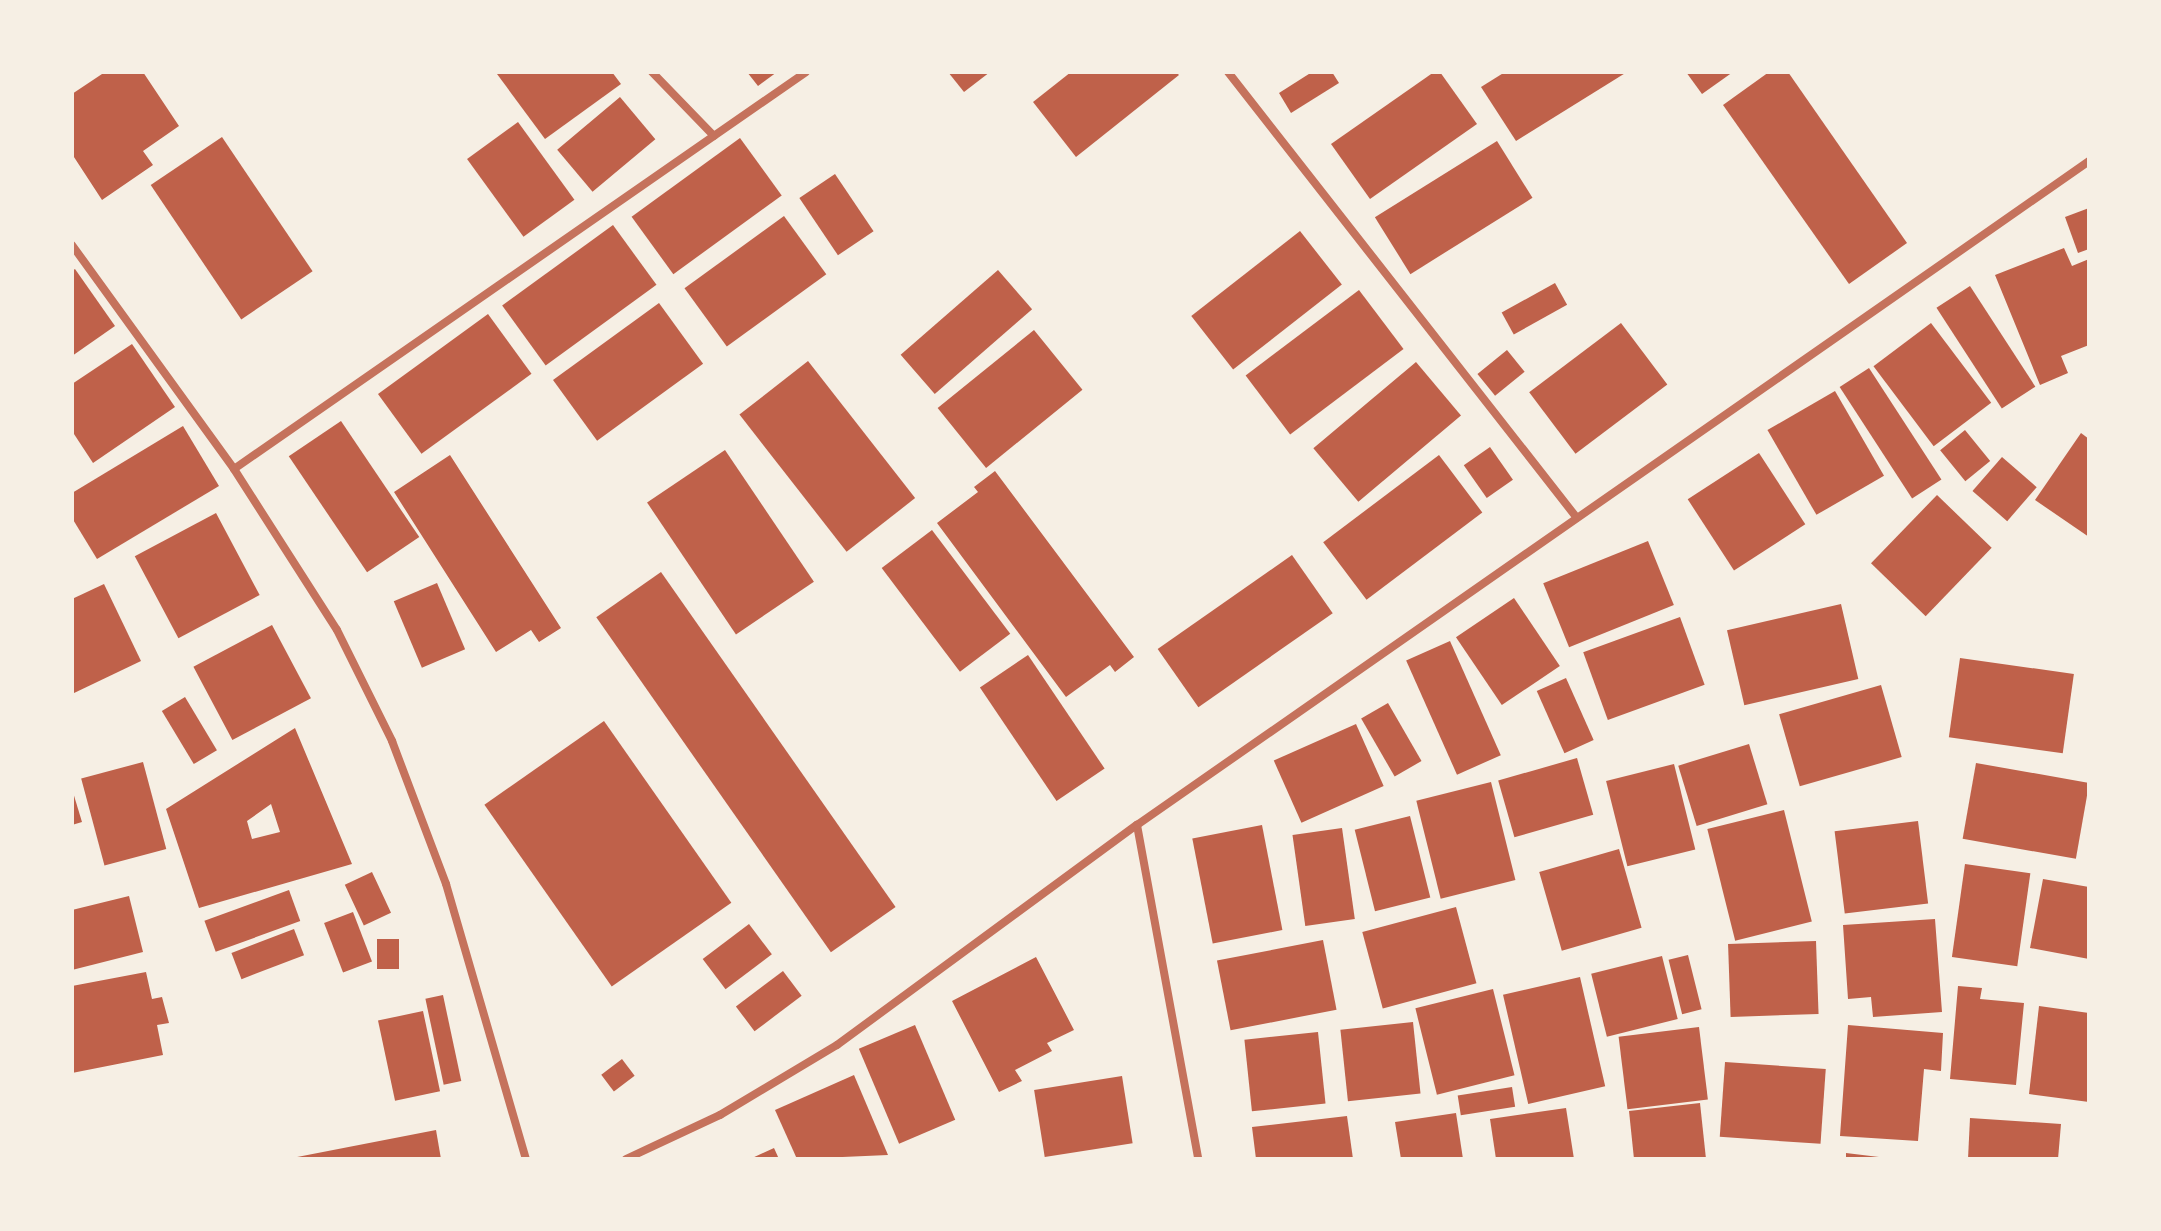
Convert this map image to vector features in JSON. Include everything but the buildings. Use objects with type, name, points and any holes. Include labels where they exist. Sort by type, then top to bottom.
[{"type":"street","points":[[652,72],[714,136]]},
{"type":"street","points":[[234,469],[806,72]]},
{"type":"street","points":[[1228,72],[1577,518]]},
{"type":"street","points":[[626,1159],[720,1115],[837,1045],[1137,825],[2089,161]]},
{"type":"street","points":[[72,245],[234,469],[337,630],[392,741],[446,884],[526,1159]]},
{"type":"street","points":[[1137,825],[1198,1159]]}]
